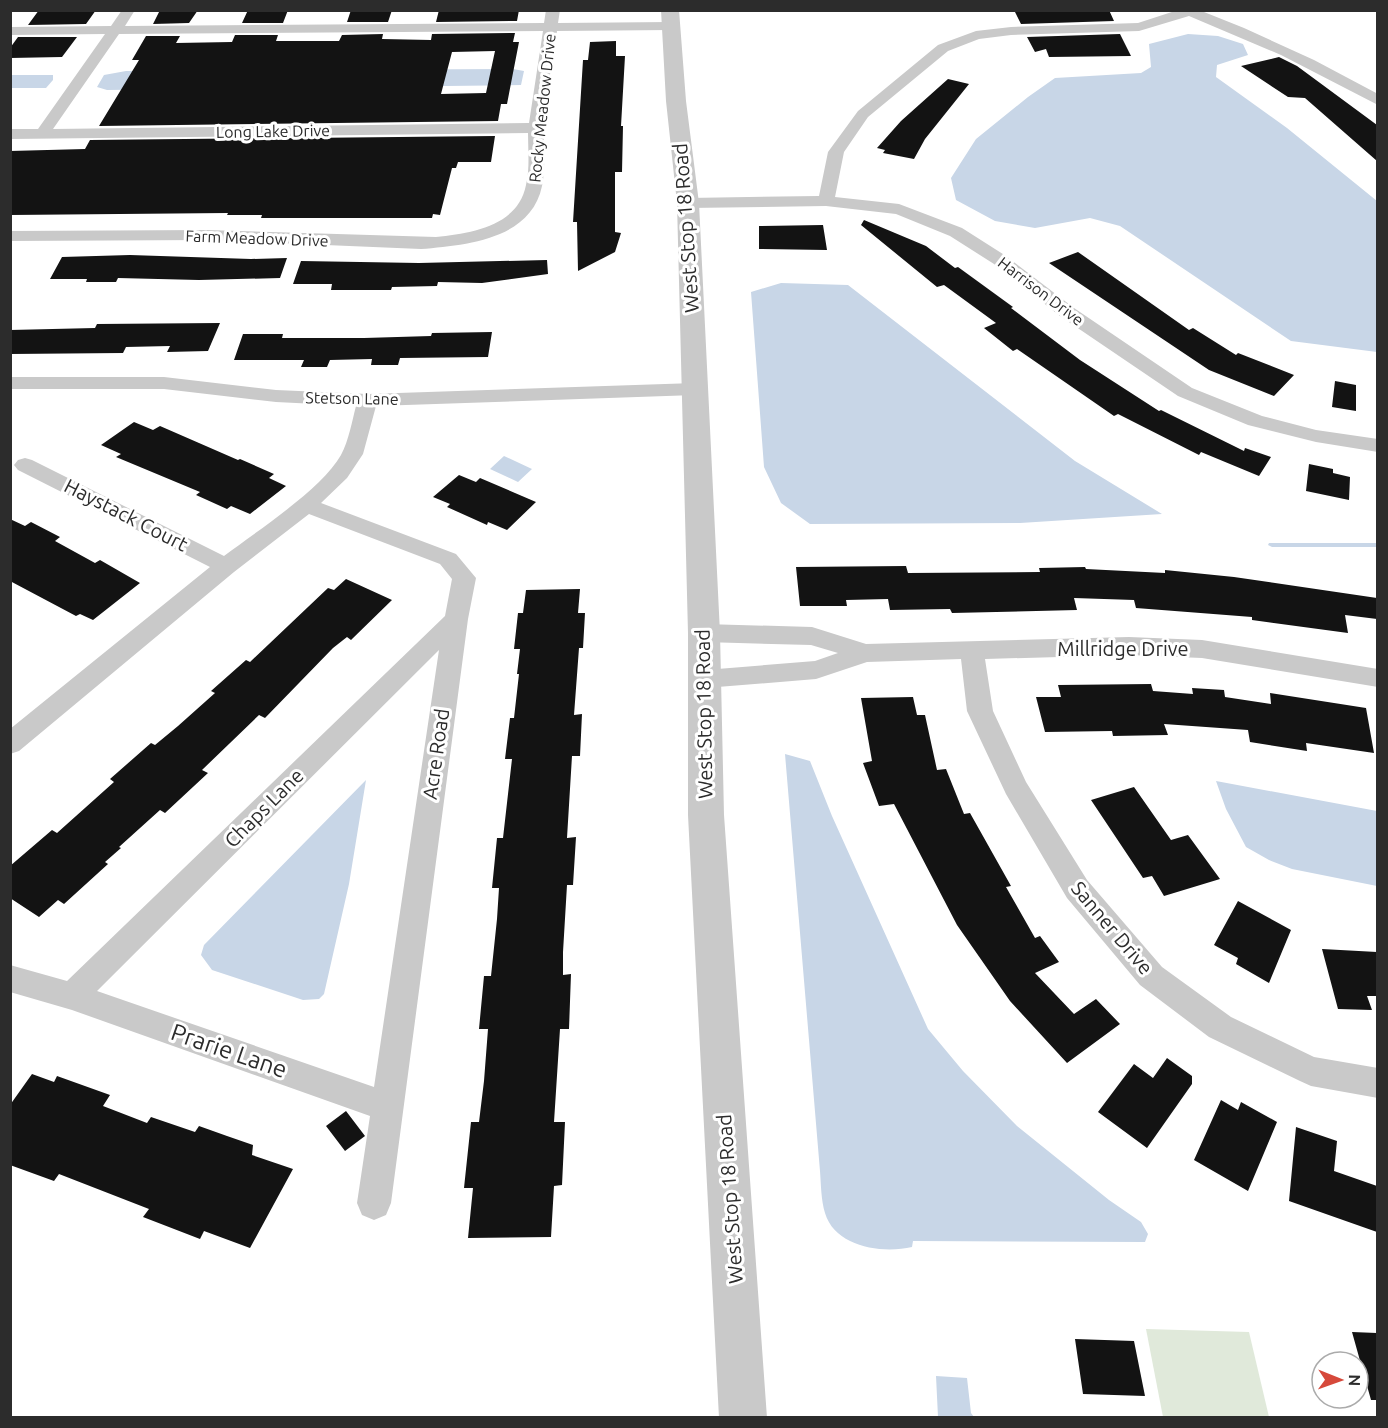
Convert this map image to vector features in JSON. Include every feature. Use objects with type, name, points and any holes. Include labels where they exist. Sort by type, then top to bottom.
[{"type":"street","points":[[42,134],[129,10]]},
{"type":"street","points":[[309,28],[317,10]]},
{"type":"street","name":"Rocky Meadow Drive","points":[[501,228],[525,209],[532,194],[536,171],[536,128],[553,10]]},
{"type":"street","points":[[826,201],[836,152],[863,114],[943,48],[976,35],[1139,27],[1192,11],[1264,39],[1338,76],[1377,100]]},
{"type":"street","points":[[10,31],[550,27],[671,18]]},
{"type":"street","name":"West Stop 18 Road","points":[[671,18],[676,101],[688,202],[704,633],[706,815],[743,1418]]},
{"type":"street","name":"Long Lake Drive","points":[[10,134],[536,128]]},
{"type":"street","name":"Harrison Drive","points":[[688,202],[826,201],[899,209],[956,232],[1000,260],[1067,312],[1185,392],[1255,421],[1316,436],[1377,446]]},
{"type":"street","name":"Farm Meadow Drive","points":[[10,236],[207,235],[421,243],[450,242],[501,228]]},
{"type":"street","name":"Stetson Lane","points":[[10,383],[164,383],[276,396],[368,400],[694,389]]},
{"type":"street","points":[[10,744],[226,566],[306,505],[339,473],[352,454],[368,400]]},
{"type":"street","name":"Haystack Court","points":[[25,465],[226,566]]},
{"type":"street","name":"Acre Road","points":[[306,505],[448,559],[464,578],[456,618],[374,1203]]},
{"type":"street","name":"Chaps Lane","points":[[72,996],[456,618]]},
{"type":"street","name":"Millridge Drive","points":[[704,633],[812,636],[866,653]]},
{"type":"street","name":"Millridge Drive","points":[[705,678],[816,670],[866,653],[1129,646],[1202,649],[1273,658],[1377,678]]},
{"type":"street","name":"Sanner Drive","points":[[972,651],[980,711],[1015,787],[1077,889],[1151,976],[1220,1027],[1311,1071],[1377,1083]]},
{"type":"street","points":[[10,978],[72,996]]},
{"type":"street","name":"Prarie Lane","points":[[72,996],[386,1106]]},
{"type":"green space","points":[[1146,1329],[1249,1332],[1269,1417],[1163,1417]]},
{"type":"water","points":[[1188,34],[1218,36],[1243,44],[1248,55],[1217,65],[1216,77],[1287,128],[1377,201],[1377,352],[1291,341],[1120,226],[1090,218],[1035,228],[995,221],[956,200],[951,178],[976,139],[1028,97],[1055,78],[1141,73],[1151,67],[1149,44]]},
{"type":"water","points":[[513,69],[524,71],[521,85],[107,90],[97,87],[104,75],[126,71]]},
{"type":"water","points":[[11,75],[53,75],[53,80],[46,88],[11,88]]},
{"type":"water","points":[[781,283],[848,285],[1075,461],[1162,514],[1020,523],[810,524],[781,503],[764,467],[751,292]]},
{"type":"water","points":[[504,456],[532,469],[518,482],[490,469]]},
{"type":"water","points":[[785,754],[810,761],[832,816],[928,1029],[963,1071],[1017,1126],[1109,1200],[1141,1222],[1148,1234],[1145,1242],[913,1241],[912,1247],[887,1249],[849,1241],[830,1225],[821,1192]]},
{"type":"water","points":[[366,780],[349,884],[324,994],[319,999],[303,1000],[212,970],[201,955],[204,945]]},
{"type":"water","points":[[1216,781],[1377,811],[1377,886],[1292,869],[1269,860],[1246,847],[1226,809]]},
{"type":"water","points":[[936,1376],[967,1378],[971,1413],[974,1417],[938,1417]]},
{"type":"building","points":[[39,10],[96,10],[86,24],[28,25]]},
{"type":"building","points":[[160,10],[198,10],[189,23],[153,24]]},
{"type":"building","points":[[248,10],[288,10],[283,23],[242,23]]},
{"type":"building","points":[[351,10],[392,10],[388,22],[347,22]]},
{"type":"building","points":[[439,10],[519,10],[517,21],[436,22]]},
{"type":"building","points":[[1014,10],[1109,10],[1114,21],[1021,24]]},
{"type":"building","points":[[515,33],[513,42],[519,42],[507,104],[501,104],[498,121],[99,126],[139,60],[132,60],[146,36],[180,36],[176,43],[232,42],[235,35],[278,35],[276,41],[339,41],[342,35],[383,34],[382,39],[431,40],[432,34]],"holes":[[[495,51],[486,93],[441,94],[452,52]]]},
{"type":"building","points":[[1120,34],[1131,56],[1049,57],[1046,49],[1035,52],[1027,37]]},
{"type":"building","points":[[18,37],[77,37],[62,57],[10,58],[10,48]]},
{"type":"building","points":[[616,41],[616,56],[625,56],[621,126],[623,126],[622,172],[615,172],[615,232],[621,233],[615,252],[578,271],[577,222],[573,222],[583,60],[588,60],[590,42]]},
{"type":"building","points":[[1279,57],[1297,66],[1377,125],[1377,161],[1305,98],[1288,97],[1241,66]]},
{"type":"building","points":[[948,79],[969,84],[925,139],[914,159],[883,153],[885,150],[877,148],[901,121]]},
{"type":"building","points":[[495,136],[491,162],[458,162],[456,168],[452,168],[440,215],[433,214],[432,218],[261,218],[262,215],[227,215],[228,213],[10,215],[10,151],[85,149],[90,140]]},
{"type":"building","points":[[864,220],[926,246],[1013,307],[1011,308],[1080,360],[1159,411],[1244,451],[1245,448],[1271,457],[1259,476],[1201,452],[1199,455],[1118,414],[1114,416],[1017,349],[1013,351],[984,328],[996,323],[944,285],[937,287],[861,225]]},
{"type":"building","points":[[823,225],[827,250],[759,249],[759,226]]},
{"type":"building","points":[[1078,252],[1189,330],[1193,328],[1236,355],[1238,353],[1294,375],[1274,396],[1209,370],[1049,263]]},
{"type":"building","points":[[130,255],[287,258],[280,278],[199,280],[118,278],[116,282],[50,279],[62,257]]},
{"type":"building","points":[[547,260],[548,274],[482,283],[438,282],[437,286],[392,287],[391,290],[331,290],[332,284],[293,284],[301,261],[419,263]]},
{"type":"building","points":[[220,323],[208,351],[167,352],[170,346],[126,347],[123,353],[10,354],[10,330],[95,328],[97,324]]},
{"type":"building","points":[[492,332],[488,357],[400,358],[398,365],[371,365],[372,359],[330,360],[327,367],[301,367],[304,360],[234,360],[243,334],[283,334],[282,338],[364,338],[431,336],[432,333]]},
{"type":"building","points":[[1335,381],[1356,385],[1356,411],[1332,407]]},
{"type":"building","points":[[134,422],[153,430],[160,426],[240,459],[274,474],[269,478],[286,486],[250,514],[231,506],[227,509],[196,495],[200,492],[116,457],[121,454],[101,445]]},
{"type":"building","points":[[1309,464],[1333,469],[1333,473],[1350,477],[1349,500],[1306,491]]},
{"type":"building","points":[[459,475],[476,482],[480,478],[536,502],[507,530],[488,522],[487,525],[447,507],[450,504],[433,497]]},
{"type":"building","points":[[10,519],[25,526],[31,522],[60,537],[55,541],[95,563],[100,560],[140,583],[93,620],[80,614],[76,616],[10,581]]},
{"type":"building","points":[[906,566],[908,573],[1040,572],[1039,568],[1085,567],[1086,569],[1165,573],[1165,570],[1234,577],[1377,598],[1377,619],[1345,615],[1348,633],[1252,620],[1252,617],[1136,608],[1134,600],[1074,598],[1077,610],[952,613],[950,609],[890,610],[888,599],[846,600],[847,606],[800,606],[796,567]]},
{"type":"building","points":[[346,579],[392,600],[351,640],[347,637],[333,648],[265,718],[259,715],[202,770],[208,773],[165,813],[160,810],[119,847],[121,848],[105,862],[108,864],[64,904],[58,900],[39,917],[10,898],[10,866],[52,830],[57,833],[114,782],[110,779],[151,743],[155,745],[178,726],[215,693],[211,691],[246,660],[250,662],[328,588],[334,590]]},
{"type":"building","points":[[580,589],[578,613],[585,613],[583,648],[579,648],[574,715],[582,714],[580,756],[572,756],[567,838],[576,837],[573,885],[567,885],[563,952],[563,975],[571,974],[569,1029],[560,1029],[554,1122],[565,1122],[562,1185],[554,1186],[551,1237],[468,1238],[473,1188],[464,1188],[471,1122],[479,1122],[484,1081],[488,1029],[479,1029],[484,976],[491,976],[499,888],[492,888],[497,838],[503,838],[512,759],[505,759],[510,718],[514,718],[519,674],[517,674],[520,649],[514,649],[518,613],[523,613],[526,590]]},
{"type":"building","points":[[1151,684],[1153,691],[1193,694],[1192,688],[1224,690],[1225,697],[1271,704],[1270,693],[1366,708],[1374,753],[1306,743],[1307,751],[1250,742],[1248,730],[1164,724],[1168,735],[1113,736],[1112,731],[1045,732],[1036,697],[1061,697],[1058,685]]},
{"type":"building","points":[[913,697],[917,715],[925,715],[937,770],[946,769],[964,814],[970,813],[1011,886],[1006,887],[1035,938],[1040,936],[1059,962],[1035,973],[1074,1014],[1096,999],[1120,1024],[1067,1063],[1010,1001],[957,925],[894,804],[879,806],[863,763],[872,761],[861,698]]},
{"type":"building","points":[[1134,787],[1171,840],[1188,835],[1220,879],[1164,896],[1152,876],[1143,878],[1091,800]]},
{"type":"building","points":[[1238,901],[1291,930],[1269,983],[1236,964],[1238,958],[1214,945]]},
{"type":"building","points":[[1322,949],[1377,952],[1377,996],[1367,996],[1372,1010],[1338,1009]]},
{"type":"building","points":[[1167,1058],[1192,1076],[1192,1084],[1147,1148],[1098,1112],[1134,1064],[1153,1078]]},
{"type":"building","points":[[32,1074],[54,1082],[57,1076],[110,1095],[103,1106],[147,1123],[151,1117],[195,1132],[199,1126],[253,1145],[252,1155],[293,1169],[250,1248],[204,1231],[200,1239],[143,1217],[149,1209],[59,1174],[54,1181],[10,1165],[10,1105]]},
{"type":"building","points":[[1221,1100],[1238,1110],[1241,1102],[1277,1122],[1248,1191],[1194,1160]]},
{"type":"building","points":[[346,1111],[365,1136],[345,1151],[326,1126]]},
{"type":"building","points":[[1296,1127],[1337,1141],[1334,1171],[1377,1186],[1377,1232],[1289,1201]]},
{"type":"building","points":[[1352,1332],[1377,1333],[1377,1400],[1371,1400],[1370,1396],[1370,1350],[1357,1350]]},
{"type":"building","points":[[1075,1339],[1134,1341],[1145,1396],[1083,1394]]},
{"type":"waterway","points":[[1272,545],[1378,545]]}]
